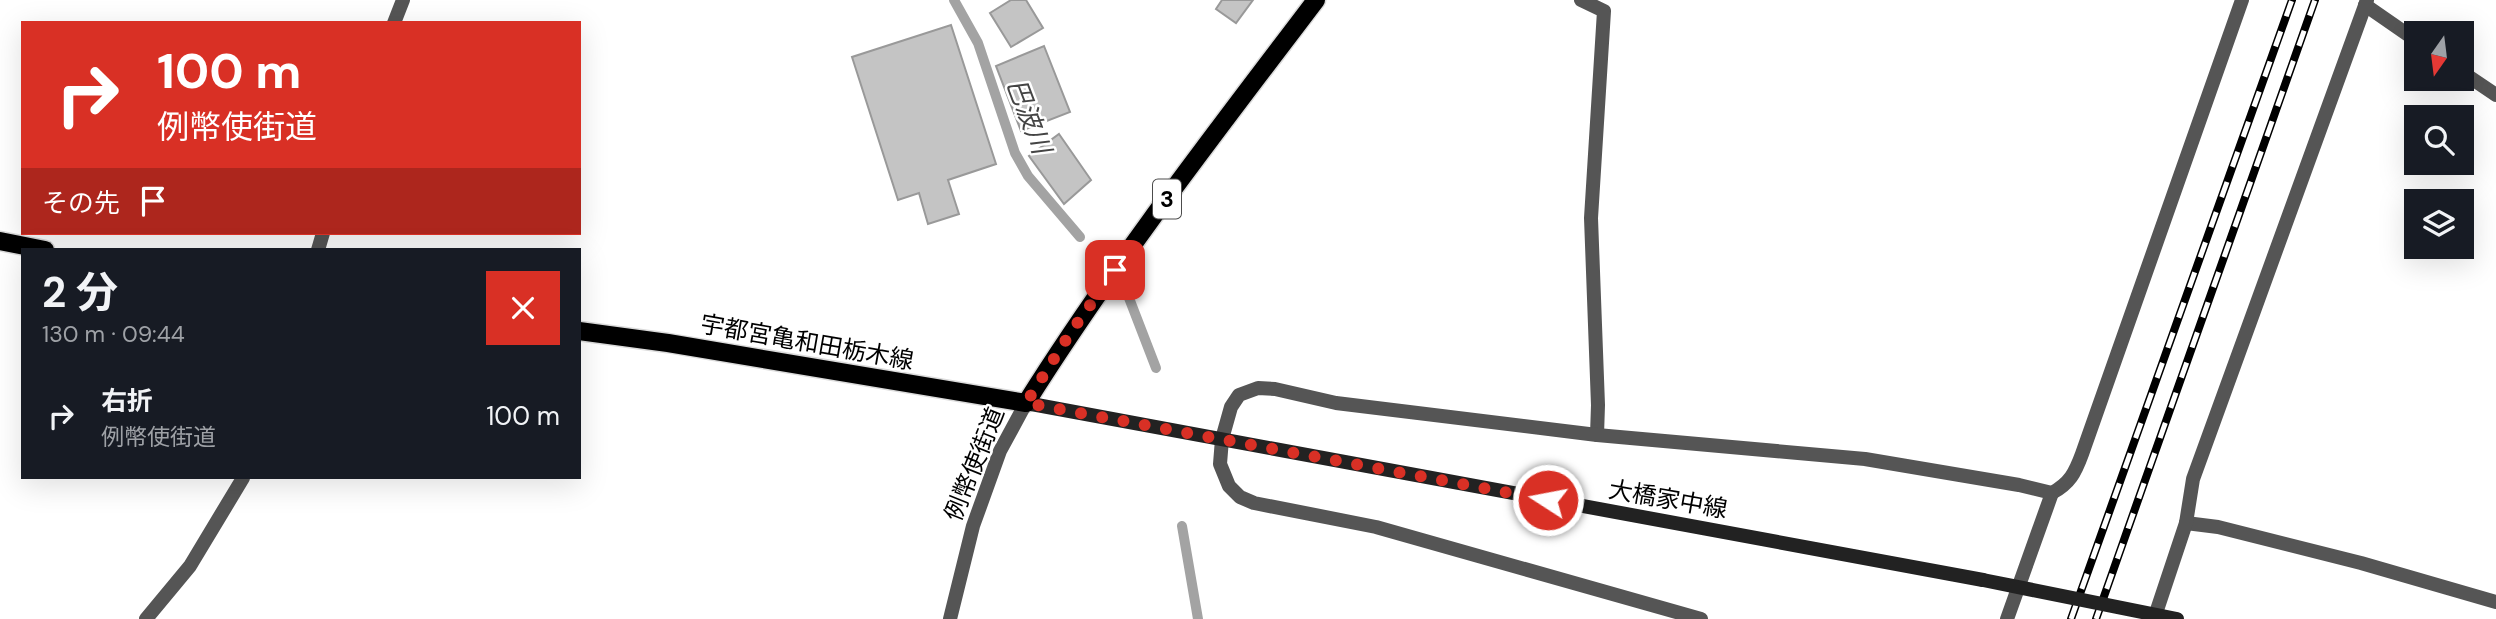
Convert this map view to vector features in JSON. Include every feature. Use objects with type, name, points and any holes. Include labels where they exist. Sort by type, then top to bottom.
[{"type":"main road","name":"例幣使街道","points":[[1026,403],[1079,321],[1189,167],[1316,0]]},
{"type":"main road","points":[[0,241],[35,248]]},
{"type":"main road","name":"宇都宮亀和田栃木線","points":[[581,331],[668,343],[1026,403]]},
{"type":"main road","name":"大橋家中線","points":[[1026,403],[1983,580],[2177,619]]},
{"type":"street","points":[[395,21],[403,0]]},
{"type":"street","points":[[1581,0],[1604,11],[1591,218],[1597,435]]},
{"type":"street","points":[[1698,619],[1376,527],[1254,503],[1240,497],[1229,486],[1220,464],[1222,439],[1231,407],[1239,395],[1258,388],[1275,389],[1336,402],[1597,435],[1865,459],[2052,493],[2067,485],[2075,473],[2242,0]]},
{"type":"street","points":[[2154,619],[2186,523],[2193,479],[2366,3],[2404,31]]},
{"type":"street","points":[[2474,80],[2496,94]]},
{"type":"street","name":"例幣使街道","points":[[950,619],[973,526],[1000,451],[1026,403]]},
{"type":"street","points":[[146,619],[190,566],[242,479]]},
{"type":"street","points":[[2007,619],[2052,493]]},
{"type":"street","points":[[2186,523],[2218,527],[2348,559],[2496,602]]},
{"type":"building","points":[[1011,0],[1026,0],[1043,28],[1011,47],[990,13]]},
{"type":"building","points":[[1222,0],[1253,0],[1236,23],[1216,9]]},
{"type":"building","points":[[951,25],[996,164],[948,180],[959,214],[928,224],[919,193],[898,200],[852,57]]},
{"type":"building","points":[[1044,46],[1070,112],[1021,131],[996,66]]},
{"type":"building","points":[[1059,134],[1091,180],[1064,204],[1029,156]]},
{"type":"waterway","name":"巴波川","points":[[954,0],[978,43],[1015,153],[1028,176],[1080,237]]},
{"type":"waterway","name":"巴波川","points":[[1129,298],[1156,368]]},
{"type":"waterway","name":"巴波川","points":[[1182,526],[1198,619]]},
{"type":"railway","points":[[2071,619],[2292,0]]},
{"type":"railway","points":[[2096,619],[2315,0]]},
{"type":"route","points":[[1115,270],[1026,403],[1548,500]]}]
